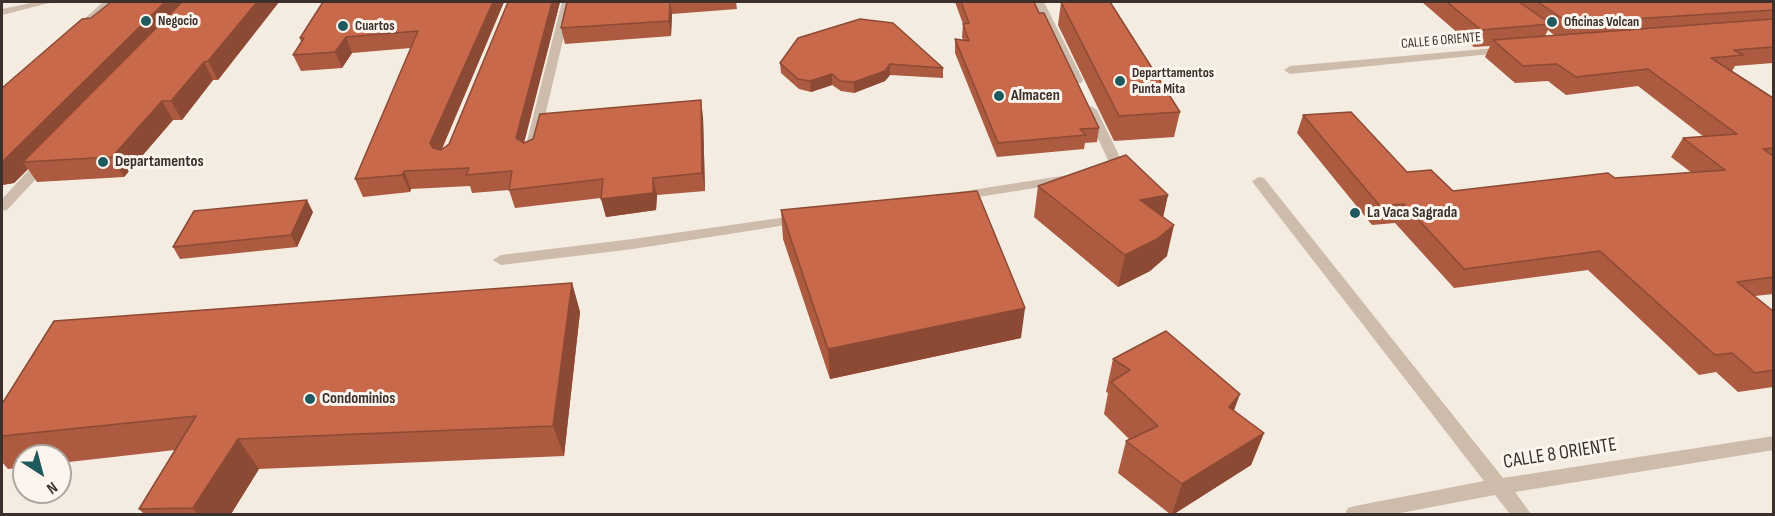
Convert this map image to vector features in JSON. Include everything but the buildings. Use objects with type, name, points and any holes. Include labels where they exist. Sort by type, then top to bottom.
[{"type":"street","points":[[2,12],[48,2]]},
{"type":"street","points":[[68,40],[109,2]]},
{"type":"street","points":[[530,154],[567,2]]},
{"type":"street","points":[[942,198],[1120,172],[1039,2]]},
{"type":"street","name":"CALLE 6 ORIENTE","points":[[1290,70],[1523,48]]},
{"type":"street","points":[[2,207],[51,156]]},
{"type":"street","points":[[1259,182],[1521,514]]},
{"type":"street","points":[[501,260],[633,244],[811,218]]},
{"type":"street","name":"CALLE 8 ORIENTE","points":[[1355,514],[1500,486],[1773,443]]},
{"type":"place","name":"Negocio","points":[[146,21]]},
{"type":"place","name":"Oficinas Volcan","points":[[1552,22]]},
{"type":"place","name":"Cuartos","points":[[343,26]]},
{"type":"place","name":"Departtamentos Punta Mita","points":[[1120,81]]},
{"type":"place","name":"Almacen","points":[[999,96]]},
{"type":"place","name":"Departamentos","points":[[103,162]]},
{"type":"place","name":"La Vaca Sagrada","points":[[1355,213]]},
{"type":"place","name":"Condominios","points":[[310,399]]}]
